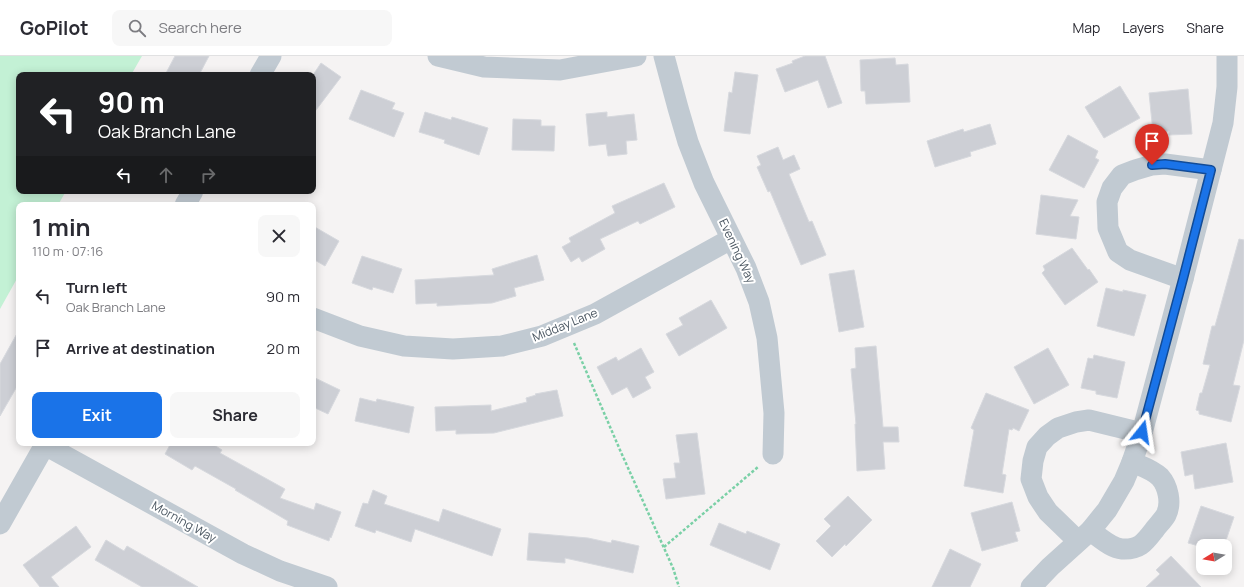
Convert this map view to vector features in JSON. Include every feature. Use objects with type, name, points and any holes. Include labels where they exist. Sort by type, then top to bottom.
[{"type":"street","points":[[262,72],[271,56]]},
{"type":"street","points":[[438,56],[484,67],[560,70],[636,56]]},
{"type":"street","name":"Evening Way","points":[[664,56],[688,142],[704,183],[746,268],[759,302],[767,338],[774,414],[773,454]]},
{"type":"street","points":[[1031,587],[1084,536],[1107,510],[1124,481],[1132,462],[1142,432],[1223,123],[1227,87],[1227,56]]},
{"type":"street","points":[[1183,279],[1130,260],[1118,252],[1108,228],[1107,202],[1112,188],[1122,175],[1135,170],[1152,165],[1165,164],[1211,170]]},
{"type":"street","name":"Midday Lane","points":[[316,319],[360,336],[404,346],[453,349],[502,346],[542,336],[595,314],[731,239]]},
{"type":"street","points":[[1132,462],[1160,477],[1166,487],[1169,500],[1166,514],[1143,545],[1132,549],[1121,549],[1084,536],[1048,512],[1038,497],[1031,479],[1033,461],[1038,447],[1047,436],[1058,428],[1076,422],[1089,420],[1142,432]]},
{"type":"street","points":[[0,524],[45,446]]},
{"type":"street","name":"Morning Way","points":[[50,446],[243,554],[280,571],[328,587]]},
{"type":"path","points":[[567,326],[620,450],[664,547],[679,587]]},
{"type":"path","points":[[664,547],[773,454]]},
{"type":"green space","points":[[0,56],[142,56],[133,72],[16,72],[16,194],[64,194],[60,202],[16,202],[16,280],[0,309]]},
{"type":"building","points":[[175,56],[209,56],[201,72],[167,72]]},
{"type":"building","points":[[805,56],[825,56],[842,103],[828,108],[818,80],[785,92],[776,69],[793,63],[792,61]]},
{"type":"building","points":[[895,58],[896,65],[908,64],[910,102],[866,104],[865,91],[861,91],[860,60]]},
{"type":"building","points":[[321,63],[341,77],[316,110],[316,72]]},
{"type":"building","points":[[735,72],[758,75],[750,134],[724,131],[729,92],[732,93]]},
{"type":"building","points":[[1120,86],[1140,118],[1104,138],[1085,107]]},
{"type":"building","points":[[1188,89],[1192,134],[1169,135],[1169,131],[1153,132],[1149,93]]},
{"type":"building","points":[[361,90],[395,103],[392,109],[404,113],[394,137],[349,119]]},
{"type":"building","points":[[425,112],[451,120],[452,117],[488,128],[479,155],[444,143],[445,140],[419,132]]},
{"type":"building","points":[[607,112],[607,117],[634,114],[637,140],[626,141],[627,154],[608,156],[606,144],[589,146],[586,114]]},
{"type":"building","points":[[513,119],[541,120],[541,126],[555,126],[554,151],[512,150]]},
{"type":"building","points":[[990,124],[996,144],[970,152],[971,156],[935,167],[927,141],[963,129],[964,132]]},
{"type":"building","points":[[1068,135],[1098,151],[1095,158],[1099,160],[1084,188],[1049,170]]},
{"type":"building","points":[[778,147],[783,160],[794,155],[800,169],[789,174],[809,222],[812,221],[826,255],[801,265],[770,191],[768,192],[757,167],[761,165],[757,156]]},
{"type":"building","points":[[664,183],[675,207],[640,224],[638,221],[600,239],[605,249],[582,262],[579,257],[571,262],[562,247],[571,242],[569,238],[615,213],[612,206]]},
{"type":"building","points":[[1041,195],[1078,200],[1070,216],[1079,217],[1076,239],[1036,234]]},
{"type":"building","points":[[316,228],[339,241],[325,266],[316,261]]},
{"type":"building","points":[[1239,239],[1244,240],[1244,340],[1233,385],[1240,386],[1231,422],[1199,414],[1199,411],[1196,410],[1200,393],[1202,393],[1210,365],[1203,364],[1212,326],[1215,326]]},
{"type":"building","points":[[1072,248],[1098,282],[1065,305],[1042,273],[1045,270],[1043,266]]},
{"type":"building","points":[[537,255],[544,280],[514,288],[516,296],[492,303],[437,306],[437,303],[416,304],[415,280],[494,275],[492,269]]},
{"type":"building","points":[[362,256],[402,269],[393,293],[373,287],[372,290],[352,283]]},
{"type":"building","points":[[854,270],[864,327],[839,332],[829,274]]},
{"type":"building","points":[[1106,288],[1146,295],[1134,336],[1097,326]]},
{"type":"building","points":[[711,300],[727,328],[679,356],[666,334],[683,325],[679,318]]},
{"type":"building","points":[[16,335],[16,388],[0,416],[0,364]]},
{"type":"building","points":[[876,346],[883,427],[898,427],[899,442],[883,442],[885,469],[857,471],[856,424],[851,369],[856,368],[855,348]]},
{"type":"building","points":[[641,348],[654,372],[645,377],[651,388],[633,398],[627,387],[612,395],[597,367],[616,357],[618,361]]},
{"type":"building","points":[[1048,348],[1069,385],[1034,404],[1014,367]]},
{"type":"building","points":[[1094,355],[1125,362],[1117,398],[1096,394],[1096,391],[1081,388],[1088,358],[1093,359]]},
{"type":"building","points":[[316,378],[340,390],[328,414],[316,408]]},
{"type":"building","points":[[557,390],[563,416],[494,433],[456,434],[456,430],[436,431],[435,407],[491,405],[491,411],[527,402],[526,398],[536,395],[535,394]]},
{"type":"building","points":[[986,393],[1029,410],[1019,431],[1013,428],[1012,430],[1009,429],[1002,474],[1006,475],[1003,493],[964,486],[974,430],[971,428]]},
{"type":"building","points":[[360,398],[376,402],[377,399],[414,407],[409,433],[355,421]]},
{"type":"building","points":[[697,433],[705,494],[666,499],[663,479],[676,478],[674,463],[680,463],[676,435]]},
{"type":"building","points":[[1226,443],[1233,482],[1195,489],[1193,474],[1185,476],[1181,452]]},
{"type":"building","points":[[169,446],[216,446],[222,450],[220,453],[285,489],[280,498],[314,510],[316,503],[341,512],[331,538],[330,537],[329,541],[287,525],[288,521],[235,490],[236,489],[195,466],[192,470],[165,454]]},
{"type":"building","points":[[373,490],[387,496],[384,504],[439,522],[443,509],[501,529],[492,556],[415,529],[411,542],[376,530],[375,533],[355,526],[363,503],[368,504]]},
{"type":"building","points":[[848,496],[872,520],[846,546],[845,544],[832,557],[816,541],[831,526],[824,519]]},
{"type":"building","points":[[1012,502],[1020,531],[1015,532],[1018,541],[982,551],[971,513]]},
{"type":"building","points":[[1201,506],[1234,517],[1226,539],[1196,539],[1196,545],[1188,543]]},
{"type":"building","points":[[719,523],[746,534],[747,531],[780,544],[770,570],[710,545]]},
{"type":"building","points":[[76,526],[91,547],[51,577],[59,587],[40,587],[23,565]]},
{"type":"building","points":[[529,533],[588,538],[611,543],[612,540],[639,546],[633,573],[565,558],[565,563],[527,560]]},
{"type":"building","points":[[106,540],[124,551],[127,546],[198,587],[142,587],[95,560]]},
{"type":"building","points":[[950,549],[981,564],[970,587],[932,587]]},
{"type":"building","points":[[1171,556],[1201,587],[1146,587],[1160,574],[1156,570]]},
{"type":"route","points":[[1142,432],[1211,170],[1165,164],[1152,165]]}]
